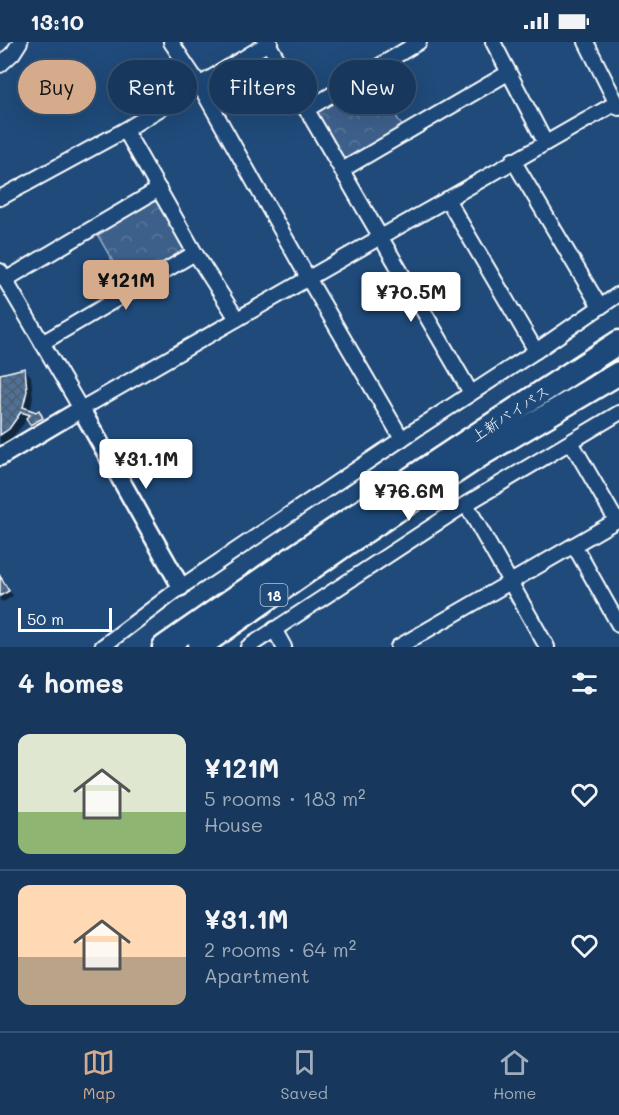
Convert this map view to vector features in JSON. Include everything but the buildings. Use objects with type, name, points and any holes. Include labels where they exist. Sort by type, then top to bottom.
[{"type":"highway","name":"上新バイパス","points":[[164,647],[480,432],[619,342]]},
{"type":"highway","name":"上新バイパス","points":[[199,647],[349,542],[484,453],[619,373]]},
{"type":"street","points":[[0,65],[20,42]]},
{"type":"street","points":[[171,42],[199,84],[402,439]]},
{"type":"street","points":[[317,103],[418,42]]},
{"type":"street","points":[[493,42],[545,142]]},
{"type":"street","points":[[0,457],[513,160],[618,106],[586,42]]},
{"type":"street","points":[[0,198],[125,130],[269,43],[278,60]]},
{"type":"street","points":[[342,170],[508,73]]},
{"type":"street","points":[[308,114],[471,393]]},
{"type":"street","points":[[125,130],[195,253],[237,320]]},
{"type":"street","points":[[513,160],[600,307]]},
{"type":"street","points":[[159,189],[3,276],[181,587]]},
{"type":"street","points":[[447,199],[537,351]]},
{"type":"street","points":[[42,343],[195,253]]},
{"type":"street","points":[[102,647],[181,587],[619,294]]},
{"type":"street","points":[[248,647],[466,504],[619,413]]},
{"type":"street","points":[[398,647],[618,520],[571,442]]},
{"type":"street","points":[[466,504],[547,647]]},
{"type":"street","points":[[574,544],[619,625]]},
{"type":"street","points":[[274,629],[284,647]]},
{"type":"green space","points":[[329,101],[329,114],[395,114],[403,128],[349,159],[342,158],[316,114],[318,107]]},
{"type":"green space","points":[[152,201],[159,203],[184,246],[183,252],[127,286],[97,234]]}]
